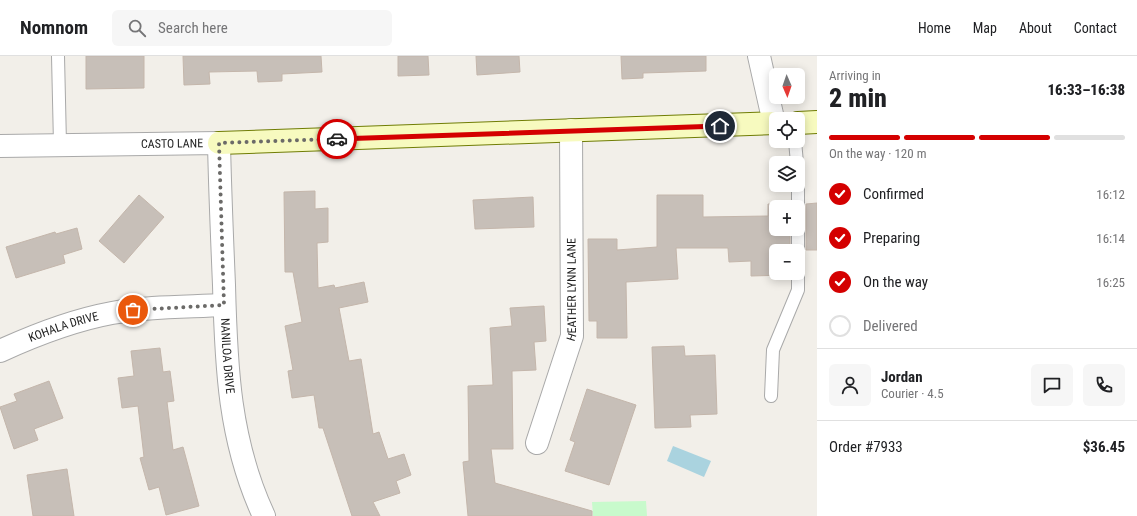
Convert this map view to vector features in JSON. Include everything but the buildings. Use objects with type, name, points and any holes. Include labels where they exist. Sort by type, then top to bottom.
[{"type":"street","points":[[759,56],[772,112]]},
{"type":"street","points":[[805,122],[817,122]]},
{"type":"street","name":"CASTO LANE","points":[[0,146],[219,143],[769,123]]},
{"type":"street","name":"HEATHER LYNN LANE","points":[[537,443],[572,336],[571,130]]},
{"type":"street","name":"NANILOA DRIVE","points":[[219,143],[226,360],[230,396],[236,430],[252,488],[264,516]]},
{"type":"street","name":"KOHALA DRIVE","points":[[0,351],[33,336],[94,316],[133,310],[224,305]]},
{"type":"lane","points":[[58,56],[60,144]]},
{"type":"lane","points":[[771,396],[772,350],[798,290],[798,192]]},
{"type":"green space","points":[[646,501],[647,516],[593,516],[592,502]]},
{"type":"water","points":[[673,446],[711,461],[704,477],[667,461]]},
{"type":"way so far","points":[[133,310],[224,305],[219,143],[337,139]]},
{"type":"route","points":[[337,139],[720,126]]}]
